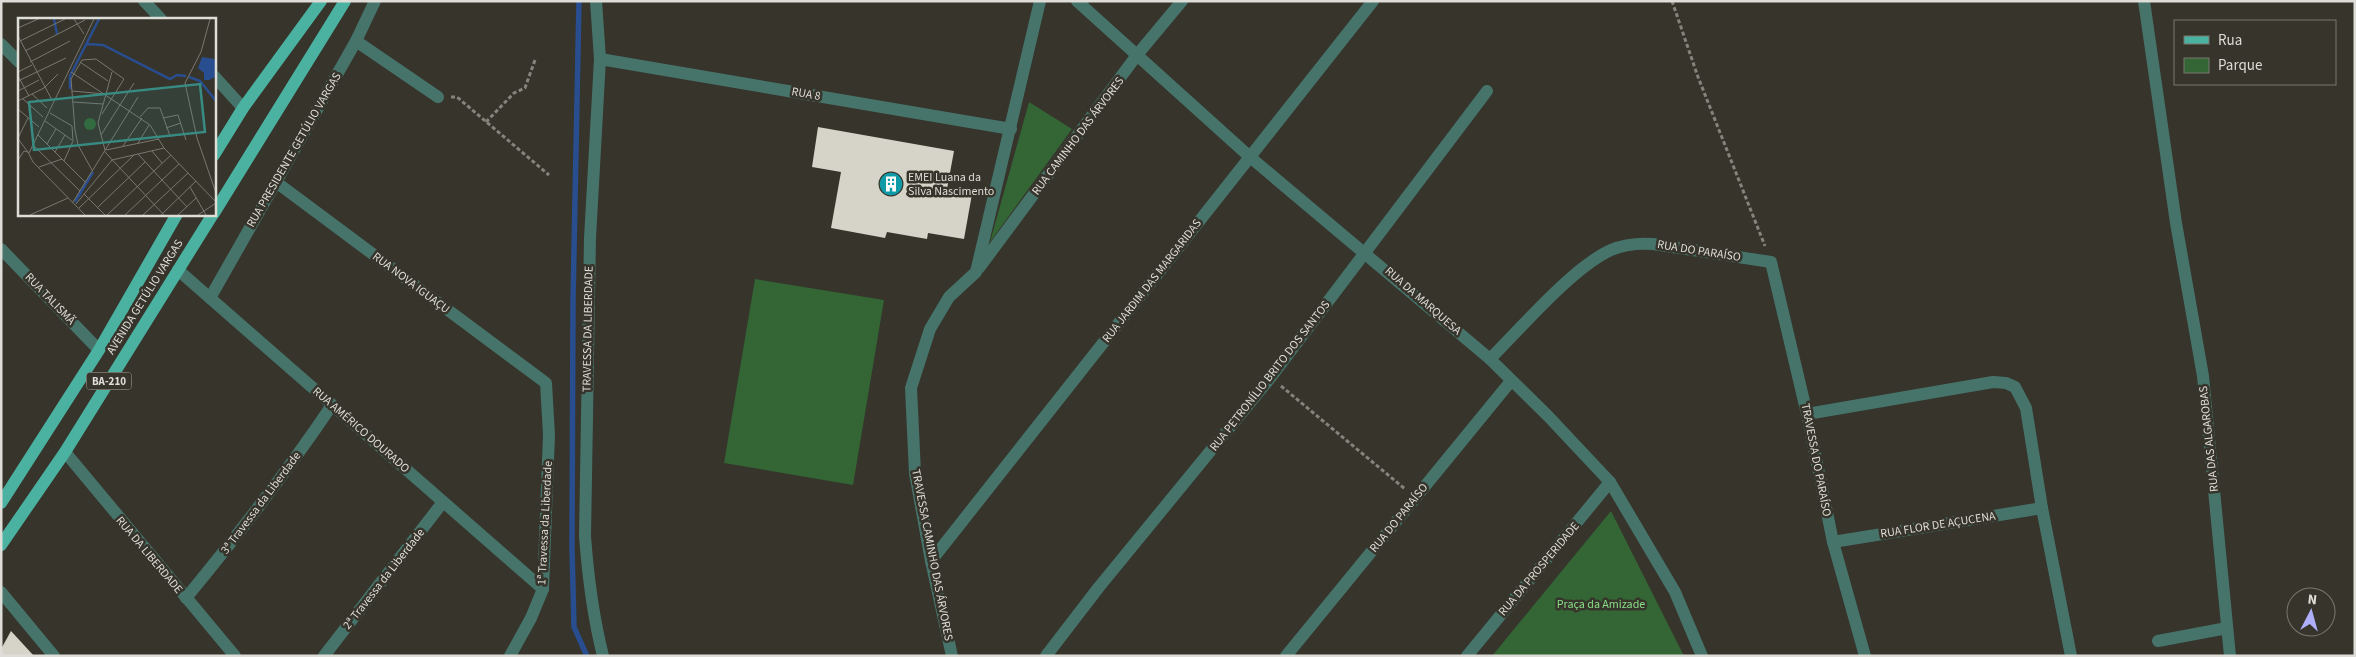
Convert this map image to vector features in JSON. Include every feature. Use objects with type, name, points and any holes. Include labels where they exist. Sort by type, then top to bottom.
[{"type":"main road","name":"AVENIDA GETÚLIO VARGAS","points":[[215,210],[345,1]]},
{"type":"main road","points":[[215,154],[243,108],[315,4]]},
{"type":"main road","name":"AVENIDA GETÚLIO VARGAS","points":[[1,545],[65,452],[212,215]]},
{"type":"main road","name":"AVENIDA GETÚLIO VARGAS","points":[[1,503],[99,350],[172,216]]},
{"type":"street","points":[[144,1],[160,18]]},
{"type":"street","name":"RUA PRESIDENTE GETÚLIO VARGAS","points":[[210,298],[356,41],[375,1]]},
{"type":"street","name":"TRAVESSA DA LIBERDADE","points":[[596,1],[600,59],[590,238],[585,536],[588,584],[594,623],[603,656]]},
{"type":"street","points":[[976,272],[1040,1]]},
{"type":"street","name":"RUA DA MARQUESA","points":[[1077,1],[1250,157],[1327,223],[1366,252],[1490,359],[1610,482],[1672,586],[1702,656]]},
{"type":"street","name":"RUA CAMINHO DAS ÁRVORES","points":[[976,272],[1137,55],[1182,1]]},
{"type":"street","name":"RUA JARDIM DAS MARGARIDAS","points":[[931,561],[1373,1]]},
{"type":"street","name":"RUA DAS ALGAROBAS","points":[[2144,1],[2176,224],[2203,376],[2230,656]]},
{"type":"street","points":[[356,41],[438,97]]},
{"type":"street","points":[[1,44],[18,61]]},
{"type":"street","name":"RUA 8","points":[[600,59],[1011,129]]},
{"type":"street","points":[[215,77],[243,108]]},
{"type":"street","name":"RUA PETRONÍLIO BRITO DOS SANTOS","points":[[1046,656],[1099,587],[1271,377],[1487,91]]},
{"type":"street","name":"RUA NOVA IGUAÇU","points":[[276,182],[546,383]]},
{"type":"street","name":"RUA DO PARAÍSO","points":[[1490,359],[1570,280],[1611,250],[1639,243],[1653,244],[1771,262]]},
{"type":"street","name":"RUA TALISMÃ","points":[[1,249],[99,350]]},
{"type":"street","name":"TRAVESSA DO PARAÍSO","points":[[1771,262],[1807,414],[1833,542],[1865,656]]},
{"type":"street","name":"RUA AMÉRICO DOURADO","points":[[178,270],[543,589]]},
{"type":"street","name":"TRAVESSA CAMINHO DAS ÁRVORES","points":[[952,656],[931,561],[915,473],[911,388],[927,338],[940,313],[949,297],[976,272]]},
{"type":"street","name":"RUA DO PARAÍSO","points":[[1286,656],[1511,381]]},
{"type":"street","points":[[1807,414],[1993,382],[2006,383],[2015,387],[2026,408],[2042,508],[2071,656]]},
{"type":"street","name":"1ª Travessa da Liberdade","points":[[510,656],[531,618],[543,589],[549,436],[546,383]]},
{"type":"street","name":"3ª Travessa da Liberdade","points":[[186,598],[232,543],[305,445],[332,405]]},
{"type":"street","name":"RUA DA LIBERDADE","points":[[65,452],[235,656]]},
{"type":"street","name":"RUA DA PROSPERIDADE","points":[[1467,656],[1610,482]]},
{"type":"street","name":"2ª Travessa da Liberdade","points":[[324,656],[443,502]]},
{"type":"street","name":"RUA FLOR DE AÇUCENA","points":[[1833,542],[2042,508]]},
{"type":"street","points":[[1,592],[54,656]]},
{"type":"street","points":[[2158,641],[2227,628]]},
{"type":"path","points":[[1672,1],[1698,77],[1771,262]]},
{"type":"path","points":[[486,122],[514,93],[525,88],[535,60]]},
{"type":"path","points":[[438,97],[457,97],[549,175]]},
{"type":"path","points":[[1271,377],[1416,497]]},
{"type":"green space","points":[[1029,102],[1072,129],[990,242]]},
{"type":"green space","points":[[755,279],[884,300],[853,485],[724,463]]},
{"type":"green space","name":"Praça da Amizade","points":[[1611,511],[1684,656],[1492,656]]},
{"type":"building","name":"EMEI Luana da Silva Nascimento","points":[[818,127],[954,151],[947,189],[972,194],[964,239],[928,233],[927,239],[887,232],[885,238],[831,228],[841,172],[812,167]]},
{"type":"building","points":[[11,631],[34,656],[1,656],[1,649]]},
{"type":"waterway","points":[[579,1],[573,300],[572,548],[574,627],[587,656]]},
{"type":"place","name":"EMEI Luana da Silva Nascimento","points":[[891,184]]}]
